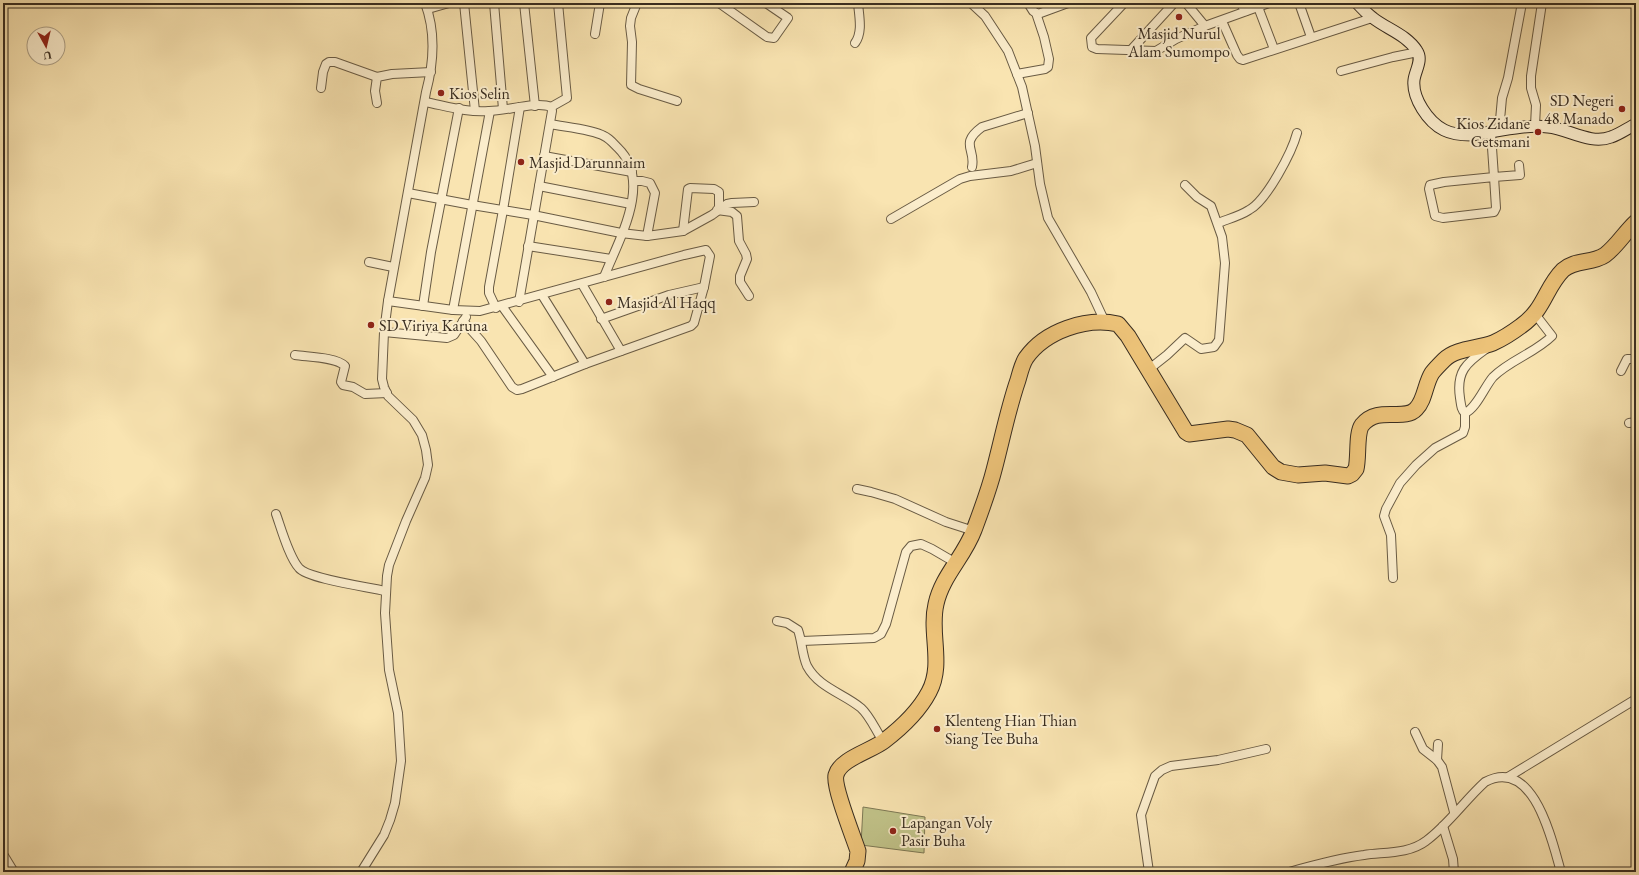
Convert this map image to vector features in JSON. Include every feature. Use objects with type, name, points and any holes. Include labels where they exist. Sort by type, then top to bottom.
[{"type":"highway","points":[[852,872],[857,861],[858,851],[836,786],[836,773],[846,762],[883,742],[903,725],[924,700],[931,688],[936,663],[934,621],[936,602],[947,575],[962,555],[974,531],[994,473],[1014,393],[1025,359],[1047,337],[1074,326],[1105,322],[1118,324],[1124,330],[1187,433],[1228,429],[1239,431],[1247,435],[1272,467],[1280,472],[1298,475],[1325,473],[1348,476],[1356,469],[1360,428],[1367,420],[1378,414],[1404,414],[1413,412],[1419,405],[1432,374],[1446,358],[1455,353],[1494,342],[1521,326],[1534,314],[1563,270],[1574,262],[1596,259],[1604,255],[1636,222]]},
{"type":"street","points":[[361,872],[384,835],[395,803],[401,761],[398,713],[389,670],[385,591],[389,566],[406,521],[425,478],[428,465],[422,435],[413,420],[393,402],[386,393],[382,379],[384,332],[394,267],[431,72],[433,38],[427,6],[449,3]]},
{"type":"street","points":[[464,3],[475,111]]},
{"type":"street","points":[[494,3],[503,109]]},
{"type":"street","points":[[524,3],[535,106]]},
{"type":"street","points":[[425,102],[475,111],[490,112],[520,107],[551,107],[567,98],[558,3]]},
{"type":"street","points":[[595,34],[600,3]]},
{"type":"street","points":[[637,3],[631,18],[630,26],[632,42],[631,84],[639,89],[677,101]]},
{"type":"street","points":[[719,3],[767,37],[774,38],[788,18],[766,3]]},
{"type":"street","points":[[855,43],[859,38],[860,25],[858,3]]},
{"type":"street","points":[[971,3],[985,16],[1008,51],[1022,87],[1036,146],[1040,184],[1048,218],[1091,292],[1105,322]]},
{"type":"street","points":[[1017,74],[1045,70],[1048,67],[1044,37],[1036,13],[1028,3]]},
{"type":"street","points":[[1036,13],[1043,13],[1068,3]]},
{"type":"street","points":[[1124,3],[1091,38],[1090,44],[1096,49],[1156,51],[1176,39],[1205,26],[1269,3]]},
{"type":"street","points":[[1130,50],[1174,3]]},
{"type":"street","points":[[1186,3],[1205,26]]},
{"type":"street","points":[[1240,3],[1246,11]]},
{"type":"street","points":[[1299,3],[1311,37]]},
{"type":"street","points":[[1357,3],[1372,18],[1411,43],[1418,52],[1419,62],[1414,79],[1414,91],[1419,105],[1438,126],[1444,130],[1464,135],[1535,126],[1548,127],[1586,138],[1602,139],[1619,134],[1636,124]]},
{"type":"street","points":[[1519,165],[1520,175],[1494,177],[1431,184],[1429,189],[1435,216],[1443,218],[1494,212],[1496,208],[1494,177],[1495,132],[1508,78],[1522,3]]},
{"type":"street","points":[[1535,126],[1536,105],[1531,88],[1531,76],[1542,3]]},
{"type":"street","points":[[1258,7],[1274,49]]},
{"type":"street","points":[[1222,21],[1240,59],[1243,60],[1372,18]]},
{"type":"street","points":[[1341,71],[1418,52]]},
{"type":"street","points":[[321,88],[322,72],[326,64],[329,62],[336,62],[377,77],[392,74],[431,72]]},
{"type":"street","points":[[377,77],[375,91],[377,103]]},
{"type":"street","points":[[520,107],[489,293],[553,377]]},
{"type":"street","points":[[519,302],[550,124],[551,107]]},
{"type":"street","points":[[423,306],[431,252],[459,108]]},
{"type":"street","points":[[453,310],[490,112]]},
{"type":"street","points":[[972,167],[969,143],[976,132],[982,127],[1028,113]]},
{"type":"street","points":[[550,124],[605,136],[626,157],[632,172],[634,181],[631,204],[622,233],[604,277]]},
{"type":"street","points":[[1218,223],[1249,210],[1258,203],[1282,167],[1292,148],[1297,132]]},
{"type":"street","points":[[544,156],[632,172]]},
{"type":"street","points":[[891,219],[960,179],[970,176],[1012,171],[1037,163]]},
{"type":"street","points":[[634,181],[642,180],[650,183],[655,192],[646,236]]},
{"type":"street","points":[[1148,370],[1167,355],[1184,338],[1201,349],[1212,347],[1218,342],[1224,256],[1222,237],[1211,206],[1197,197],[1185,184]]},
{"type":"street","points":[[539,186],[631,204]]},
{"type":"street","points":[[682,231],[688,189],[714,189],[719,192],[718,210]]},
{"type":"street","points":[[408,193],[533,215],[622,233],[646,236],[682,231],[732,203],[754,202]]},
{"type":"street","points":[[718,210],[732,212],[737,216],[739,241],[747,259],[740,276],[740,282],[749,296]]},
{"type":"street","points":[[528,246],[611,259]]},
{"type":"street","points":[[388,301],[453,310],[480,312],[706,250],[709,253],[710,260],[704,286],[694,323],[691,326],[585,364],[522,389],[515,389],[480,341],[463,321]]},
{"type":"street","points":[[369,262],[394,267]]},
{"type":"street","points":[[582,284],[620,351]]},
{"type":"street","points":[[601,319],[670,295],[704,286]]},
{"type":"street","points":[[542,295],[585,364]]},
{"type":"street","points":[[384,332],[447,338],[454,335],[470,312]]},
{"type":"street","points":[[1465,413],[1471,409],[1490,381],[1499,372],[1552,336],[1534,314]]},
{"type":"street","points":[[1394,578],[1391,535],[1384,516],[1386,509],[1400,483],[1416,465],[1435,448],[1463,433],[1465,428],[1465,413],[1462,409],[1459,383],[1464,368],[1470,360],[1494,342]]},
{"type":"street","points":[[295,356],[316,357],[342,363],[345,366],[341,382],[343,385],[353,387],[364,394],[386,393]]},
{"type":"street","points":[[1621,371],[1628,358],[1636,359]]},
{"type":"street","points":[[857,489],[895,499],[946,522],[974,531]]},
{"type":"street","points":[[276,514],[293,557],[299,568],[305,573],[317,577],[385,591]]},
{"type":"street","points":[[802,641],[874,638],[881,634],[886,624],[906,552],[911,546],[921,544],[956,563]]},
{"type":"street","points":[[777,621],[787,623],[798,630],[802,641],[807,666],[826,687],[862,708],[883,742]]},
{"type":"street","points":[[1289,872],[1329,861],[1408,849],[1426,841],[1443,826],[1454,812],[1485,782],[1494,778],[1508,777],[1636,699]]},
{"type":"street","points":[[1415,732],[1423,749],[1437,760],[1444,771],[1454,812]]},
{"type":"street","points":[[1437,760],[1438,744]]},
{"type":"street","points":[[1149,872],[1141,815],[1154,778],[1158,772],[1171,766],[1218,760],[1266,749]]},
{"type":"street","points":[[1508,777],[1523,786],[1536,800],[1546,820],[1561,872]]},
{"type":"street","points":[[1443,826],[1453,859],[1454,872]]},
{"type":"street","points":[[3,854],[14,872]]},
{"type":"green space","name":"Lapangan Voly Pasir Buha","points":[[863,807],[925,817],[924,853],[861,845]]},
{"type":"place","name":"Masjid Nurul Alam Sumompo","points":[[1179,17]]},
{"type":"place","name":"Kios Selin","points":[[441,93]]},
{"type":"place","name":"SD Negeri 48 Manado","points":[[1622,109]]},
{"type":"place","name":"Kios Zidane Getsmani","points":[[1538,132]]},
{"type":"place","name":"Masjid Darunnaim","points":[[521,162]]},
{"type":"place","name":"Masjid Al Haqq","points":[[609,302]]},
{"type":"place","name":"SD Viriya Karuna","points":[[371,325]]},
{"type":"place","name":"Klenteng Hian Thian Siang Tee Buha","points":[[937,729]]},
{"type":"place","name":"Lapangan Voly Pasir Buha","points":[[893,831]]}]
